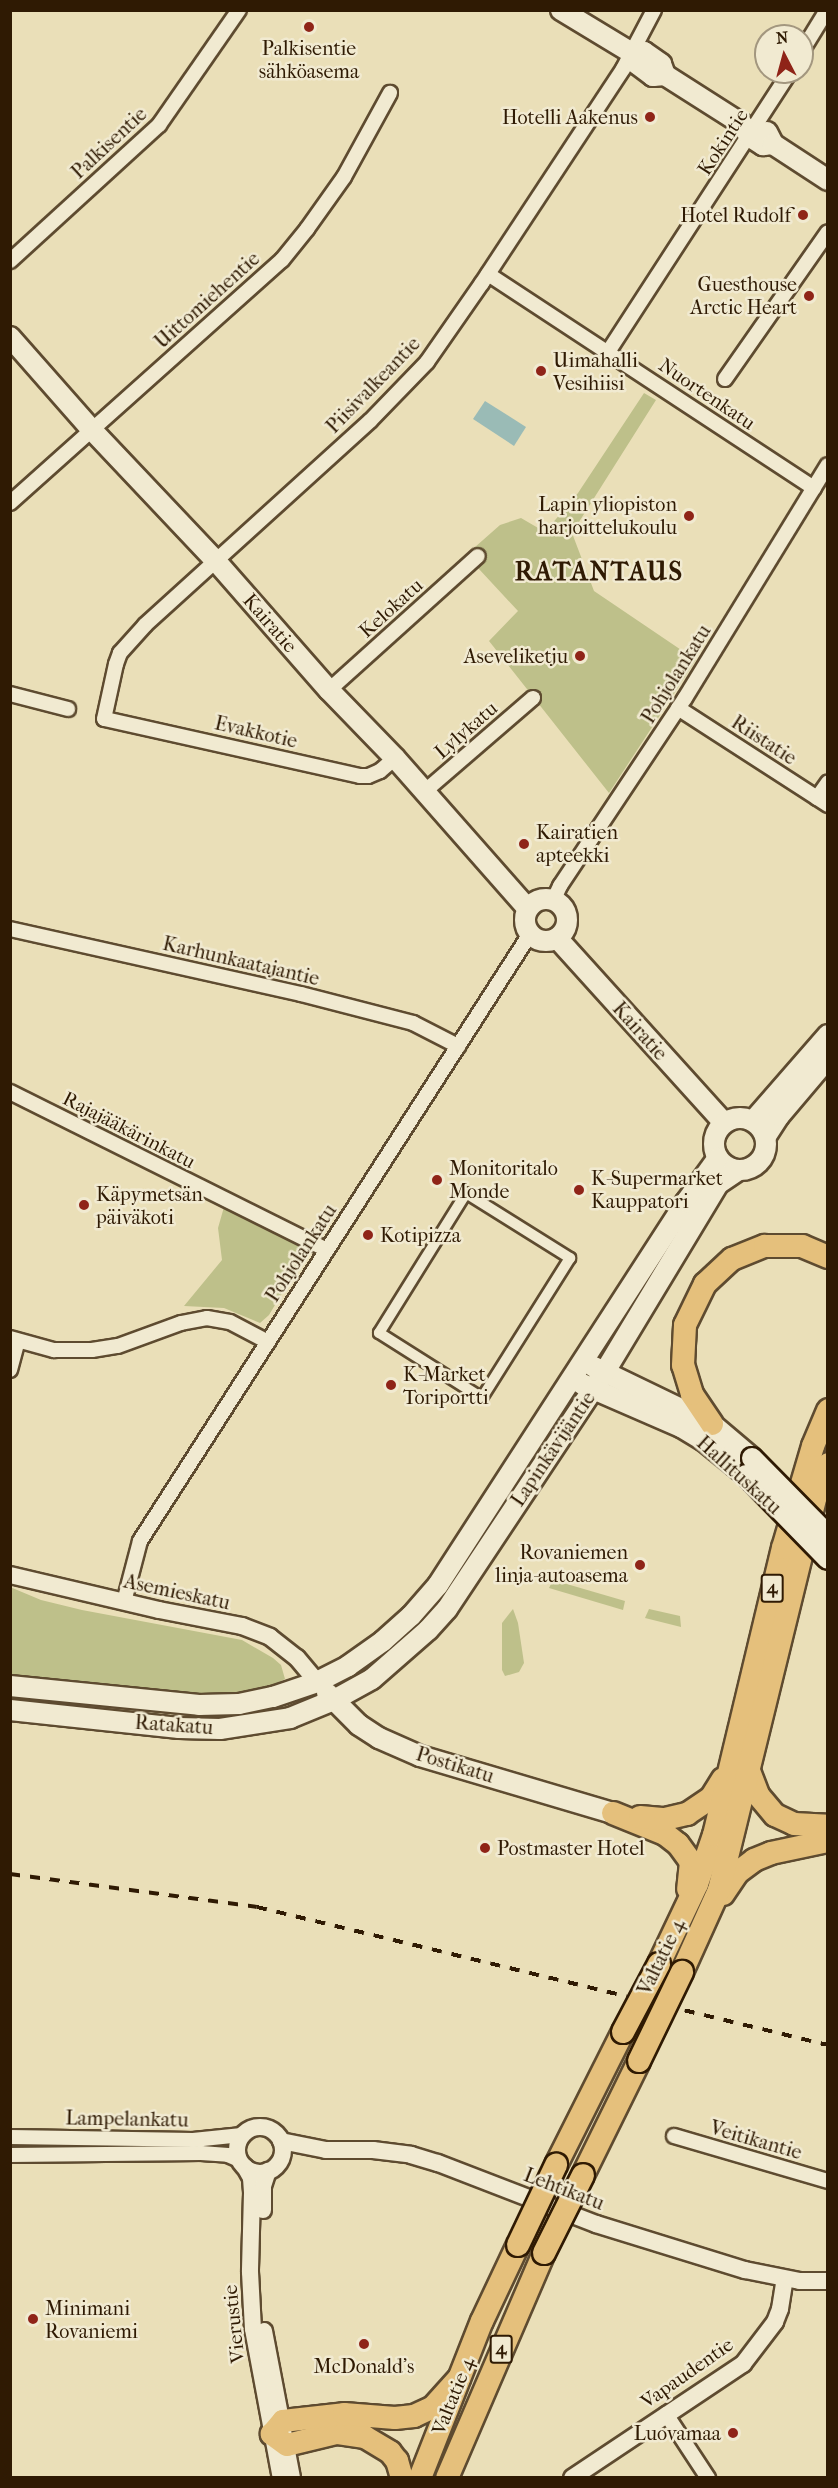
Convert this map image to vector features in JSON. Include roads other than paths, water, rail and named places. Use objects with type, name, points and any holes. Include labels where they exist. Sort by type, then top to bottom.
[{"type":"highway","points":[[712,1424],[692,1394],[683,1365],[685,1325],[705,1284],[732,1259],[765,1246],[802,1246],[828,1257]]},
{"type":"highway","name":"Valtatie 4","points":[[447,2478],[486,2382],[544,2253],[682,1972],[722,1880],[739,1771],[783,1548],[813,1446],[828,1410]]},
{"type":"highway","name":"Valtatie 4","points":[[420,2478],[459,2378],[518,2245],[697,1884],[739,1771],[815,1498],[828,1464]]},
{"type":"highway","points":[[614,1813],[665,1819],[687,1814],[711,1798],[739,1771],[775,1815],[783,1821],[808,1827],[828,1826]]},
{"type":"highway","points":[[614,1813],[665,1834],[686,1852],[691,1862],[685,1908]]},
{"type":"highway","points":[[708,1915],[737,1873],[754,1860],[771,1853],[828,1841]]},
{"type":"highway","points":[[281,2433],[344,2414],[395,2418],[414,2416],[433,2407],[459,2378]]},
{"type":"highway","points":[[281,2433],[336,2433],[365,2437],[390,2452],[397,2461],[402,2478]]},
{"type":"highway","points":[[461,2446],[464,2478]]},
{"type":"main road","points":[[561,10],[632,53],[637,64],[653,76],[665,75],[749,128],[764,145],[773,144],[828,180]]},
{"type":"main road","name":"Kairatie","points":[[10,337],[92,430],[215,560],[329,690],[395,758],[528,909]]},
{"type":"main road","points":[[539,901],[553,901],[566,915],[565,928],[557,938],[540,940],[530,934],[525,921],[528,909],[539,901]]},
{"type":"main road","name":"Kairatie","points":[[557,938],[724,1123]]},
{"type":"main road","points":[[753,1121],[828,1035]]},
{"type":"main road","points":[[766,1136],[753,1121],[738,1118],[724,1123],[714,1139],[718,1158],[727,1167],[739,1170],[751,1168],[760,1161],[765,1153],[766,1136],[779,1116],[828,1058]]},
{"type":"main road","name":"Lapinkävijäntie","points":[[317,1682],[348,1666],[383,1641],[429,1597],[686,1202],[718,1158]]},
{"type":"main road","name":"Lapinkävijäntie","points":[[334,1700],[372,1679],[438,1620],[604,1373],[718,1184],[739,1170]]},
{"type":"main road","name":"Hallituskatu","points":[[583,1361],[712,1424],[828,1559]]},
{"type":"main road","name":"Hallituskatu","points":[[572,1378],[592,1390],[681,1427],[748,1467],[828,1534]]},
{"type":"main road","name":"Ratakatu","points":[[10,1686],[218,1705],[273,1697],[317,1682]]},
{"type":"main road","name":"Postikatu","points":[[317,1682],[359,1725],[379,1738],[420,1756],[614,1813]]},
{"type":"main road","name":"Ratakatu","points":[[10,1710],[208,1730],[290,1718],[334,1700]]},
{"type":"street","name":"Palkisentie","points":[[10,261],[159,125],[239,10]]},
{"type":"street","name":"Piisivalkeantie","points":[[104,718],[120,653],[145,625],[393,399],[427,362],[488,274],[632,53],[639,34],[654,10]]},
{"type":"street","points":[[814,31],[827,10]]},
{"type":"street","name":"Kokintie","points":[[608,352],[749,128],[781,84]]},
{"type":"street","name":"Uittomiehentie","points":[[10,502],[282,260],[308,229],[344,177],[390,93]]},
{"type":"street","points":[[725,379],[828,232]]},
{"type":"street","name":"Nuortenkatu","points":[[488,274],[814,488]]},
{"type":"street","name":"Pohjolankatu","points":[[553,901],[560,886],[678,708],[828,465]]},
{"type":"street","name":"Kelokatu","points":[[329,690],[478,555]]},
{"type":"street","points":[[10,694],[68,709]]},
{"type":"street","name":"Lylykatu","points":[[424,792],[533,698]]},
{"type":"street","name":"Riistatie","points":[[678,708],[822,802]]},
{"type":"street","name":"Evakkotie","points":[[104,718],[360,776],[368,776],[380,771],[395,758]]},
{"type":"street","points":[[822,802],[828,782]]},
{"type":"street","name":"Karhunkaatajantie","points":[[10,929],[301,994],[413,1023],[458,1046]]},
{"type":"street","name":"Pohjolankatu","points":[[124,1602],[140,1541],[530,934]]},
{"type":"street","name":"Rajajääkärinkatu","points":[[10,1092],[327,1250]]},
{"type":"street","points":[[466,1193],[570,1258],[482,1398],[379,1333],[466,1193]]},
{"type":"street","points":[[10,1370],[14,1339],[54,1350],[92,1350],[118,1346],[181,1323],[207,1318],[230,1322],[268,1342]]},
{"type":"street","name":"Asemieskatu","points":[[10,1575],[124,1602],[242,1626],[270,1637],[297,1658],[317,1682]]},
{"type":"street","points":[[264,2127],[273,2131],[281,2141],[283,2151],[272,2168],[254,2171],[242,2163],[237,2147],[242,2135],[254,2128],[264,2127]]},
{"type":"street","name":"Lampelankatu","points":[[10,2137],[193,2140],[242,2135]]},
{"type":"street","name":"Veitikantie","points":[[675,2136],[828,2181]]},
{"type":"street","name":"Lehtikatu","points":[[281,2141],[326,2150],[373,2150],[425,2159],[596,2224],[745,2270],[785,2279]]},
{"type":"street","name":"Lehtikatu","points":[[272,2168],[326,2150]]},
{"type":"street","name":"Lampelankatu","points":[[10,2155],[216,2153],[242,2163]]},
{"type":"street","name":"Vierustie","points":[[242,2163],[251,2178],[252,2193],[250,2272],[253,2330],[292,2478]]},
{"type":"street","name":"Vierustie","points":[[272,2168],[262,2193],[261,2296],[265,2342],[281,2433],[281,2478]]},
{"type":"street","points":[[785,2279],[828,2281]]},
{"type":"street","name":"Vapaudentie","points":[[572,2478],[743,2364],[775,2322],[780,2309],[785,2279]]},
{"type":"street","points":[[666,2414],[708,2478]]},
{"type":"water","points":[[485,401],[526,427],[514,446],[473,419]]},
{"type":"railway","points":[[10,1874],[257,1907],[828,2045]]},
{"type":"place","name":"Palkisentie sähköasema","points":[[309,27]]},
{"type":"place","name":"Hotelli Aakenus","points":[[650,117]]},
{"type":"place","name":"Hotel Rudolf","points":[[803,215]]},
{"type":"place","name":"Guesthouse Arctic Heart","points":[[809,296]]},
{"type":"place","name":"Uimahalli Vesihiisi","points":[[541,371]]},
{"type":"place","name":"Lapin yliopiston harjoittelukoulu","points":[[689,516]]},
{"type":"place","name":"Aseveliketju","points":[[580,656]]},
{"type":"place","name":"Kairatien apteekki","points":[[524,844]]},
{"type":"place","name":"Monitoritalo Monde","points":[[437,1180]]},
{"type":"place","name":"K-Supermarket Kauppatori","points":[[579,1190]]},
{"type":"place","name":"Käpymetsän päiväkoti","points":[[84,1205]]},
{"type":"place","name":"Kotipizza","points":[[368,1235]]},
{"type":"place","name":"K-Market Toriportti","points":[[391,1385]]},
{"type":"place","name":"Rovaniemen linja-autoasema","points":[[640,1565]]},
{"type":"place","name":"Postmaster Hotel","points":[[485,1848]]},
{"type":"place","name":"Minimani Rovaniemi","points":[[33,2319]]},
{"type":"place","name":"McDonald's","points":[[364,2344]]},
{"type":"place","name":"Luovamaa","points":[[733,2433]]},
{"type":"district","name":"RATANTAUS","points":[[599,572]]}]
